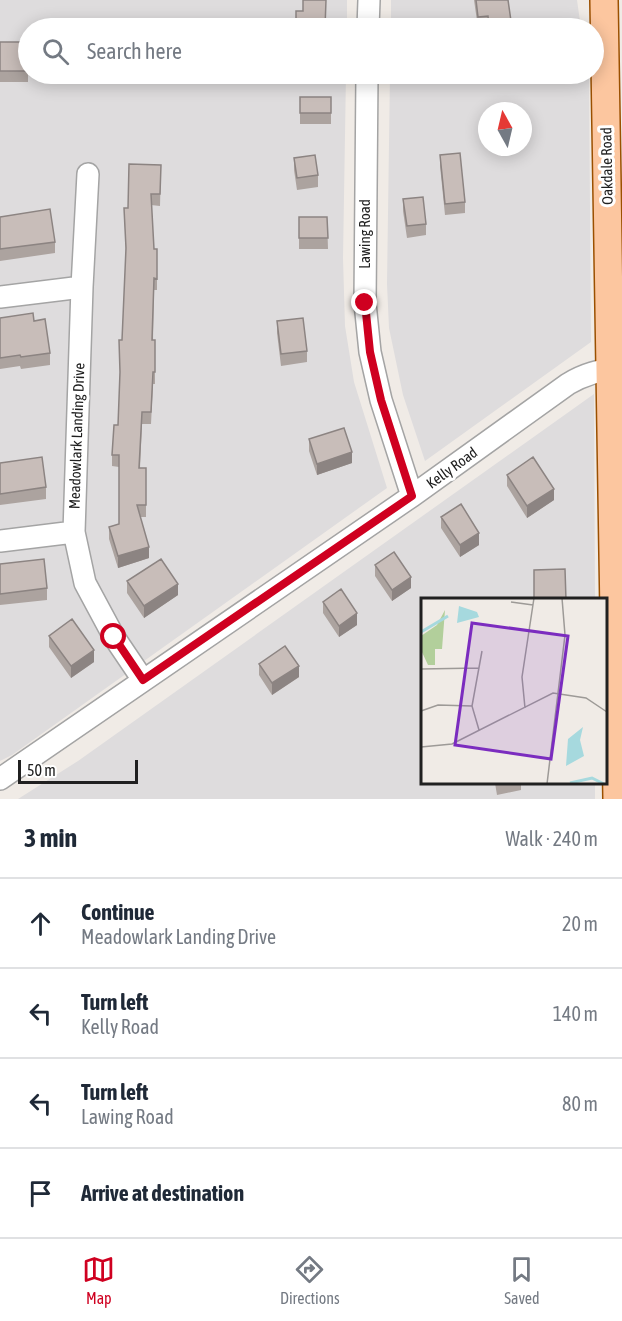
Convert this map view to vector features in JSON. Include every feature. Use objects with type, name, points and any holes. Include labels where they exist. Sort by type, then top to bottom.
[{"type":"main road","name":"Oakdale Road","points":[[604,0],[616,370],[617,799]]},
{"type":"street","points":[[368,18],[369,0]]},
{"type":"street","name":"Lawing Road","points":[[367,84],[365,303],[370,352],[381,400],[412,496]]},
{"type":"street","name":"Meadowlark Landing Drive","points":[[88,174],[74,532],[85,583],[114,637],[143,680]]},
{"type":"street","points":[[0,297],[82,287]]},
{"type":"street","name":"Kelly Road","points":[[0,779],[412,496],[568,384],[581,376],[616,370]]},
{"type":"street","points":[[0,541],[74,532]]},
{"type":"shaded area","points":[[0,0],[347,0],[347,18],[18,18],[18,84],[346,84],[343,258],[345,326],[354,382],[387,488],[12,755],[0,761]]},
{"type":"shaded area","points":[[391,0],[577,0],[580,18],[391,18]]},
{"type":"shaded area","points":[[390,84],[589,84],[591,342],[425,461],[403,395],[389,328],[387,284]]},
{"type":"shaded area","points":[[594,394],[595,598],[421,598],[421,784],[595,784],[595,799],[18,799],[78,761]]},
{"type":"building","points":[[303,0],[326,0],[325,18],[296,18],[296,11],[303,11]]},
{"type":"building","points":[[476,0],[508,0],[511,18],[478,17]]},
{"type":"building","points":[[0,42],[18,42],[18,71],[0,71]]},
{"type":"building","points":[[300,97],[331,97],[331,113],[300,113]]},
{"type":"building","points":[[460,153],[465,202],[445,204],[440,155]]},
{"type":"building","points":[[315,155],[318,175],[297,178],[294,158]]},
{"type":"building","points":[[129,164],[161,165],[160,194],[151,194],[154,249],[157,249],[152,340],[155,340],[155,372],[153,372],[151,412],[142,412],[139,468],[146,468],[146,505],[137,505],[149,547],[118,556],[109,527],[119,524],[119,455],[112,455],[114,425],[118,425],[119,340],[122,340],[126,248],[124,208],[128,208]]},
{"type":"building","points":[[423,197],[426,224],[407,226],[403,199]]},
{"type":"building","points":[[50,209],[55,242],[0,249],[0,217]]},
{"type":"building","points":[[299,217],[327,217],[328,238],[299,238]]},
{"type":"building","points":[[33,313],[34,321],[45,319],[50,353],[0,358],[0,318]]},
{"type":"building","points":[[303,318],[307,351],[281,354],[277,321]]},
{"type":"building","points":[[344,428],[352,452],[317,464],[309,439]]},
{"type":"building","points":[[42,457],[46,487],[0,494],[0,463]]},
{"type":"building","points":[[533,457],[554,489],[527,506],[507,475]]},
{"type":"building","points":[[461,504],[479,533],[460,545],[441,517]]},
{"type":"building","points":[[394,552],[411,577],[392,590],[375,565]]},
{"type":"building","points":[[44,559],[47,588],[0,594],[0,564]]},
{"type":"building","points":[[161,559],[178,584],[144,606],[127,581]]},
{"type":"building","points":[[565,569],[566,598],[534,598],[534,570]]},
{"type":"building","points":[[341,589],[357,613],[339,626],[323,602]]},
{"type":"building","points":[[72,619],[94,650],[71,666],[49,636]]},
{"type":"building","points":[[285,646],[299,666],[272,683],[259,664]]},
{"type":"route","points":[[114,637],[143,680],[412,496],[381,400],[370,352],[365,303]]}]
